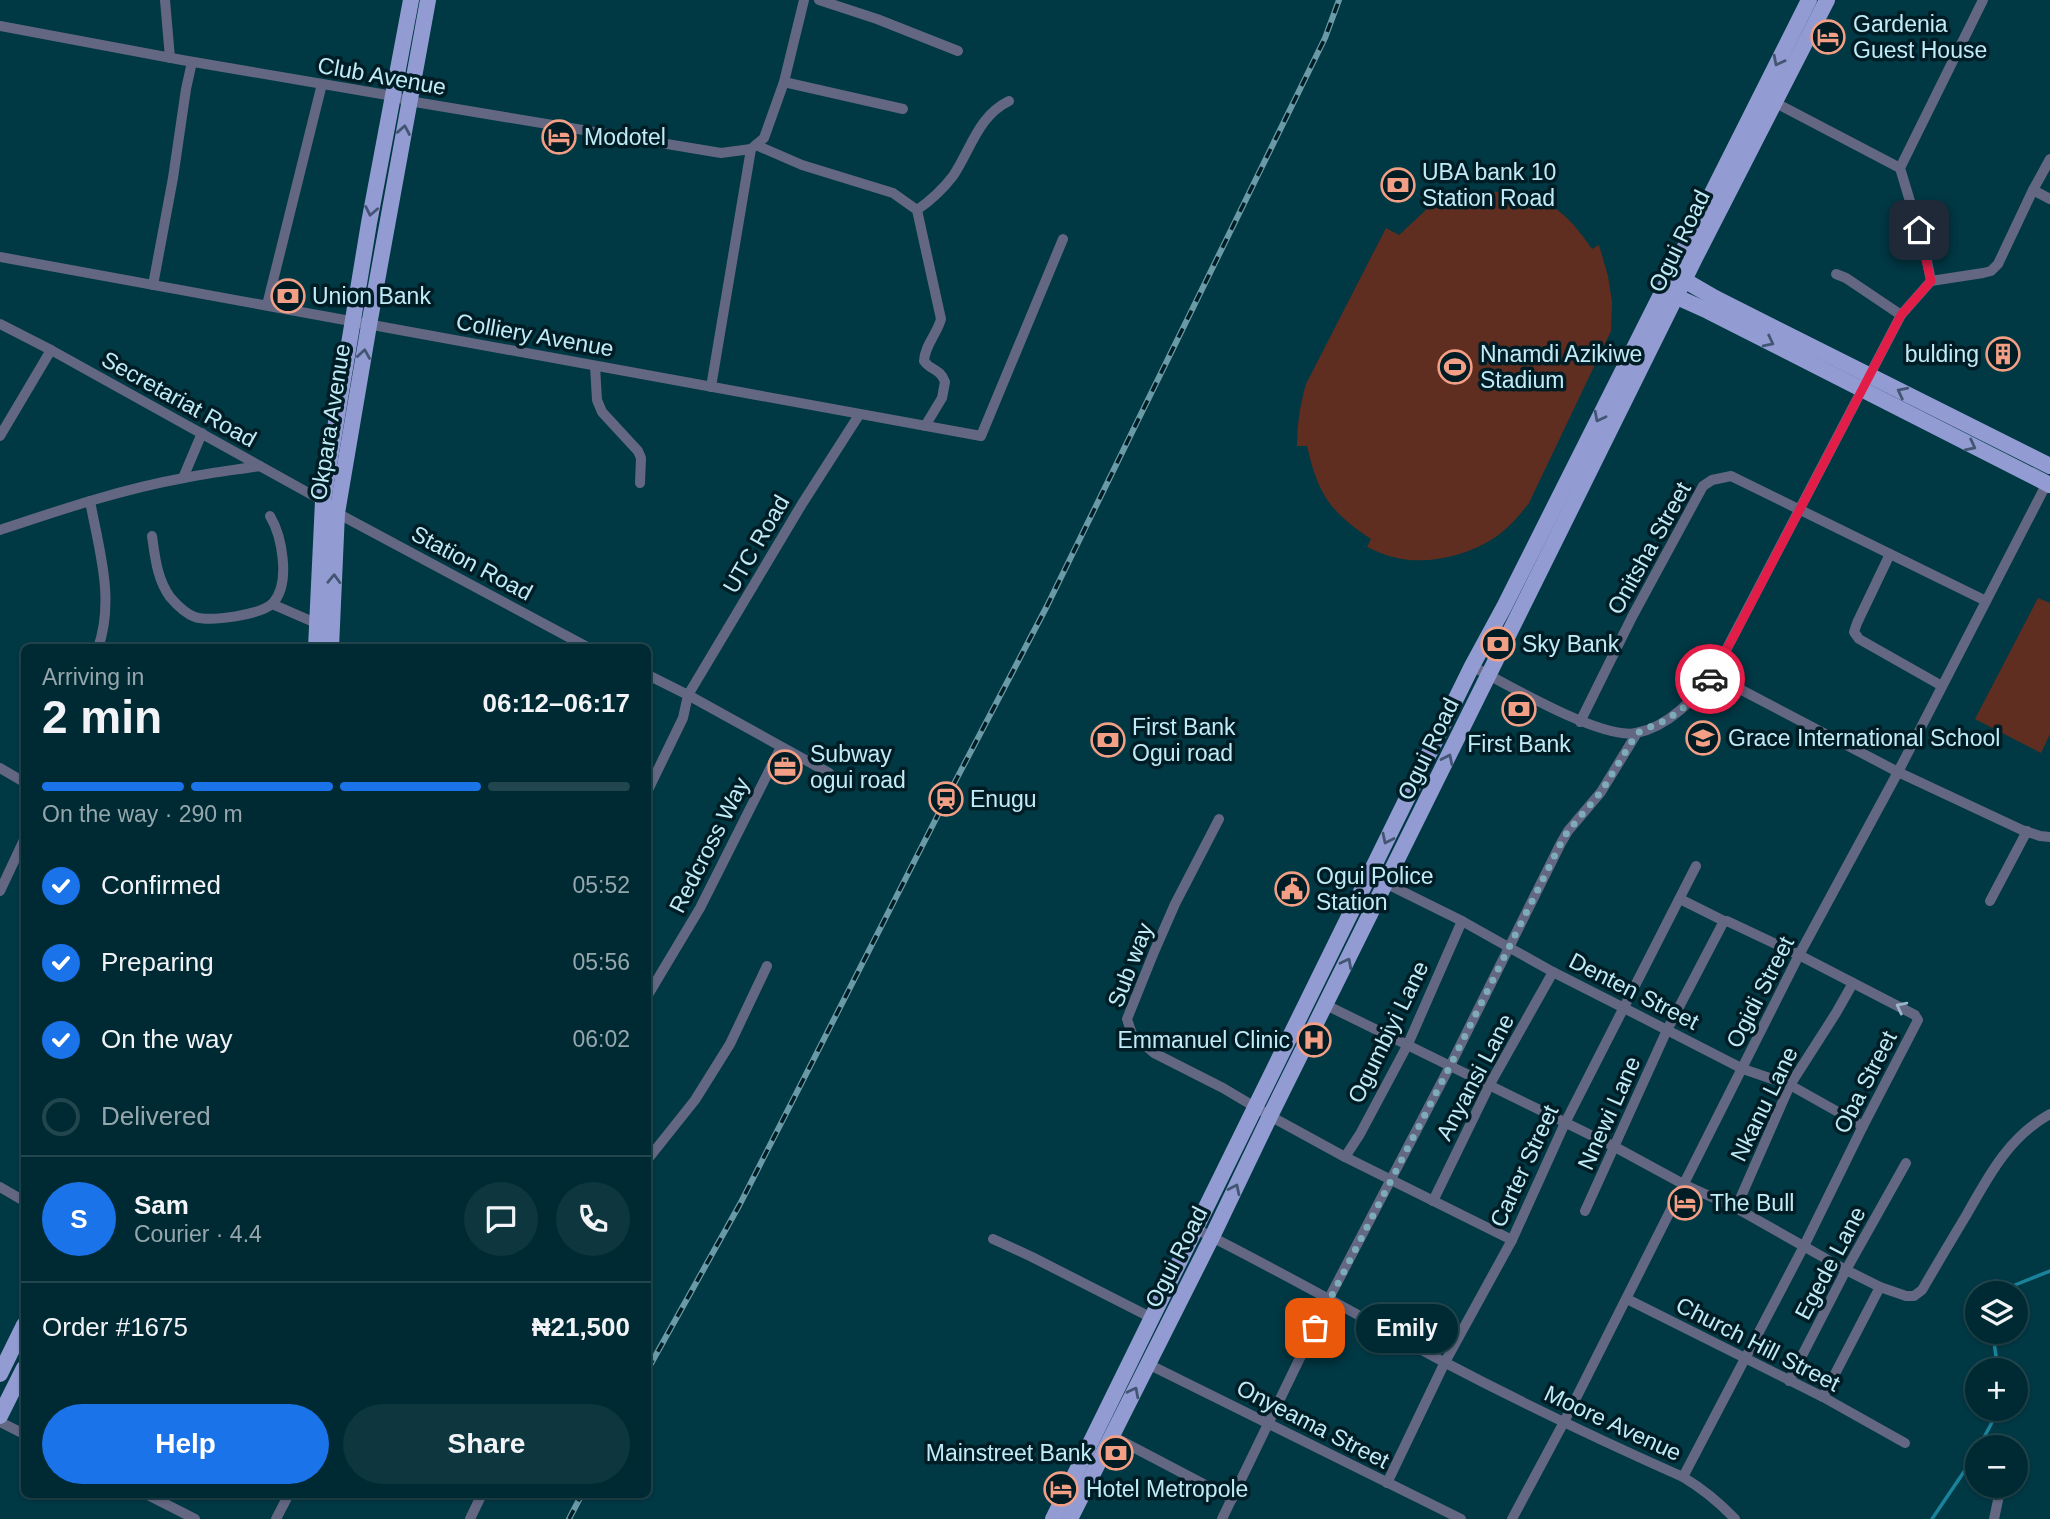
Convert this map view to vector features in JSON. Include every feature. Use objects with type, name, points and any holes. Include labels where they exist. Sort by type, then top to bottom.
[{"type":"main road","name":"Okpara Avenue","points":[[316,644],[323,501],[352,322],[411,0]]},
{"type":"main road","name":"Okpara Avenue","points":[[331,644],[337,513],[428,0]]},
{"type":"main road","name":"Ogui Road","points":[[1678,277],[1696,256],[1810,0]]},
{"type":"main road","name":"Ogui Road","points":[[1070,1519],[1212,1237],[1263,1111],[1369,875],[1472,666],[1670,294],[1767,99],[1827,0]]},
{"type":"main road","points":[[1696,256],[1701,279],[1712,305]]},
{"type":"main road","points":[[1678,277],[1712,305],[1861,390],[2049,482]]},
{"type":"main road","name":"Ogui Road","points":[[1054,1519],[1196,1229],[1326,1005],[1666,320],[1670,294]]},
{"type":"main road","points":[[1670,294],[1712,305],[1869,375],[2050,466]]},
{"type":"main road","points":[[1666,320],[1712,305]]},
{"type":"main road","points":[[0,1374],[21,1331]]},
{"type":"main road","points":[[0,1416],[21,1374]]},
{"type":"street","points":[[165,0],[170,58]]},
{"type":"street","points":[[711,387],[754,147],[767,133],[784,82],[804,0]]},
{"type":"street","points":[[819,0],[877,19],[958,51]]},
{"type":"street","points":[[1931,281],[1925,251],[1900,168],[1983,0]]},
{"type":"street","name":"Club Avenue","points":[[0,26],[409,101],[704,151],[721,152],[754,147]]},
{"type":"street","points":[[153,285],[192,62]]},
{"type":"street","points":[[784,82],[903,109]]},
{"type":"street","points":[[267,305],[322,84]]},
{"type":"street","points":[[1767,99],[1900,168]]},
{"type":"street","points":[[917,210],[936,195],[953,175],[985,118],[1009,101]]},
{"type":"street","points":[[754,147],[893,193],[917,210],[941,318],[925,349],[924,361],[929,367],[938,370],[945,382],[942,398],[925,425]]},
{"type":"street","points":[[1472,666],[1580,722],[1620,733],[1637,733],[1666,720],[1682,709],[1713,675],[1901,315],[1931,281],[1991,271],[1998,264],[2050,159]]},
{"type":"street","points":[[2033,190],[2050,199]]},
{"type":"street","name":"Colliery Avenue","points":[[0,257],[981,436],[1063,239]]},
{"type":"street","points":[[1836,274],[1901,315]]},
{"type":"street","name":"Secretariat Road","points":[[0,324],[202,433],[323,501],[337,513]]},
{"type":"street","points":[[0,436],[51,350]]},
{"type":"street","points":[[595,366],[598,406],[638,451],[641,458],[640,483]]},
{"type":"street","name":"UTC Road","points":[[651,784],[683,718],[688,695],[802,504],[859,415]]},
{"type":"street","points":[[183,478],[202,433]]},
{"type":"street","points":[[0,530],[90,501],[183,478],[260,466]]},
{"type":"street","name":"Onitsha Street","points":[[1580,722],[1632,617],[1703,486],[1713,481],[1731,476],[1986,601]]},
{"type":"street","name":"Ogidi Street","points":[[1512,1519],[1627,1299],[1799,955],[2049,482]]},
{"type":"street","points":[[90,501],[107,593],[105,622],[99,644]]},
{"type":"street","name":"Station Road","points":[[337,513],[580,644]]},
{"type":"street","points":[[270,516],[276,527],[282,557],[280,585],[272,604]]},
{"type":"street","points":[[152,536],[162,584],[179,606],[192,616],[203,619],[225,618],[272,604],[318,624]]},
{"type":"street","points":[[1890,554],[1854,632],[1859,639],[1942,686]]},
{"type":"street","points":[[1713,675],[1898,772],[2027,831],[2050,837]]},
{"type":"street","points":[[651,676],[828,773]]},
{"type":"street","points":[[1222,1519],[1330,1298],[1561,843],[1601,792],[1637,733]]},
{"type":"street","name":"Redcross Way","points":[[651,990],[700,908],[781,747]]},
{"type":"street","points":[[0,768],[21,780]]},
{"type":"street","name":"Sub way","points":[[1220,819],[1175,904],[1154,951],[1128,1019],[1128,1026],[1138,1041],[1154,1053],[1263,1111]]},
{"type":"street","points":[[1990,901],[2027,831]]},
{"type":"street","points":[[0,891],[21,846]]},
{"type":"street","name":"Carter Street","points":[[1387,1483],[1445,1362],[1512,1240],[1565,1123],[1696,866]]},
{"type":"street","name":"Denten Street","points":[[1369,875],[1462,921],[1552,972],[1743,1069],[1790,1085],[1863,1126]]},
{"type":"street","name":"Oba Street","points":[[1680,899],[1799,955],[1915,1015],[1918,1020],[1746,1358]]},
{"type":"street","name":"Ogumbiyi Lane","points":[[1345,1157],[1360,1135],[1408,1044],[1462,921]]},
{"type":"street","name":"Nnewi Lane","points":[[1585,1212],[1667,1030],[1724,921]]},
{"type":"street","points":[[651,1154],[681,1120],[730,1044],[766,966]]},
{"type":"street","name":"Anyansi Lane","points":[[1433,1201],[1490,1084],[1552,972]]},
{"type":"street","name":"Nkanu Lane","points":[[1736,1208],[1790,1085],[1853,983]]},
{"type":"street","points":[[1326,1005],[1736,1208],[1846,1270],[1906,1296],[1914,1296],[1922,1290],[2012,1142],[2050,1114]]},
{"type":"street","points":[[1263,1111],[1345,1157],[1512,1240]]},
{"type":"street","name":"Egede Lane","points":[[1789,1381],[1846,1270],[1906,1163]]},
{"type":"street","points":[[0,1187],[21,1198]]},
{"type":"street","points":[[1196,1229],[1330,1298],[1445,1362]]},
{"type":"street","points":[[993,1239],[1152,1318]]},
{"type":"street","points":[[1823,1397],[1880,1287]]},
{"type":"street","name":"Church Hill Street","points":[[1627,1299],[1823,1397],[1905,1443]]},
{"type":"street","name":"Moore Avenue","points":[[1445,1362],[1564,1422],[1683,1477],[1746,1358]]},
{"type":"street","name":"Onyeama Street","points":[[1148,1364],[1461,1519]]},
{"type":"street","points":[[0,1422],[21,1432]]},
{"type":"street","points":[[1112,1436],[1232,1499]]},
{"type":"street","points":[[1683,1477],[1710,1494],[1735,1519]]},
{"type":"street","points":[[154,1498],[195,1519]]},
{"type":"street","points":[[276,1519],[287,1498]]},
{"type":"street","points":[[470,1519],[480,1498]]},
{"type":"street","points":[[1994,1519],[1998,1498]]},
{"type":"shaded area","name":"Nnamdi Azikiwe Stadium","points":[[1485,191],[1521,195],[1548,204],[1569,220],[1592,249],[1599,245],[1612,302],[1611,331],[1529,503],[1513,522],[1494,538],[1471,550],[1445,558],[1405,560],[1367,547],[1371,539],[1345,520],[1321,489],[1307,446],[1297,446],[1304,392],[1386,228],[1399,235],[1427,209],[1457,196]]},
{"type":"shaded area","points":[[2038,598],[2050,603],[2050,734],[2041,753],[1975,719]]},
{"type":"waterway","points":[[2025,1281],[2050,1271]]},
{"type":"waterway","points":[[1994,1344],[1996,1358]]},
{"type":"waterway","points":[[1985,1435],[1993,1421]]},
{"type":"waterway","points":[[1932,1519],[1965,1470]]},
{"type":"railway","points":[[651,1364],[740,1204],[1047,606],[1325,38],[1339,0]]},
{"type":"railway","points":[[569,1519],[580,1498]]},
{"type":"way so far","points":[[1315,1328],[1568,831],[1601,792],[1637,733],[1666,720],[1682,709],[1710,679]]},
{"type":"place","name":"Gardenia Guest House","points":[[1828,37]]},
{"type":"place","name":"Modotel","points":[[559,137]]},
{"type":"place","name":"UBA bank 10 Station Road","points":[[1398,185]]},
{"type":"place","name":"Union Bank","points":[[288,296]]},
{"type":"place","name":"bulding","points":[[2003,354]]},
{"type":"place","name":"Nnamdi Azikiwe Stadium","points":[[1455,367]]},
{"type":"place","name":"Sky Bank","points":[[1498,644]]},
{"type":"place","name":"First Bank","points":[[1519,709]]},
{"type":"place","name":"Grace International School","points":[[1703,738]]},
{"type":"place","name":"First Bank Ogui road","points":[[1108,740]]},
{"type":"place","name":"Subway ogui road","points":[[785,767]]},
{"type":"place","name":"Enugu","points":[[946,799]]},
{"type":"place","name":"Ogui Police Station","points":[[1292,889]]},
{"type":"place","name":"Emmanuel Clinic","points":[[1314,1040]]},
{"type":"place","name":"The Bull","points":[[1685,1203]]},
{"type":"place","name":"Emily","points":[[1315,1328]]},
{"type":"place","name":"Mainstreet Bank","points":[[1116,1453]]},
{"type":"place","name":"Hotel Metropole","points":[[1061,1489]]},
{"type":"route","points":[[1710,679],[1901,315],[1931,281],[1919,230]]}]
